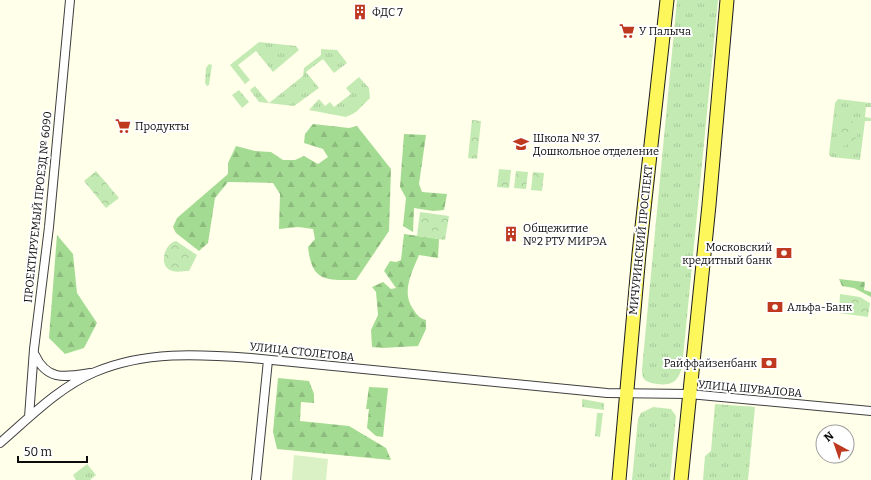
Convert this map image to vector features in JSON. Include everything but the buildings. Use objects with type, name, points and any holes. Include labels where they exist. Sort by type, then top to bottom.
[{"type":"main road","name":"МИЧУРИНСКИЙ ПРОСПЕКТ","points":[[619,480],[639,254],[667,0]]},
{"type":"main road","points":[[681,480],[709,205],[727,0]]},
{"type":"street","name":"ПРОЕКТИРУЕМЫЙ ПРОЕЗД № 6090","points":[[29,417],[34,353],[49,227],[70,0]]},
{"type":"street","points":[[34,353],[40,364],[52,374],[66,376],[94,372]]},
{"type":"street","name":"УЛИЦА СТОЛЕТОВА","points":[[0,443],[29,417],[69,387],[94,372],[157,356],[192,355],[268,360],[626,394]]},
{"type":"street","points":[[256,480],[268,360]]},
{"type":"street","name":"УЛИЦА ШУВАЛОВА","points":[[626,394],[689,394],[871,411]]},
{"type":"green space","points":[[677,0],[718,0],[682,368],[675,381],[668,384],[661,384],[646,381],[643,377],[642,369]]},
{"type":"green space","points":[[259,42],[296,46],[299,50],[273,72],[256,51],[238,65],[250,80],[245,84],[230,65]]},
{"type":"green space","points":[[321,49],[337,50],[347,63],[334,73],[323,59],[306,72],[319,88],[294,106],[259,102],[250,90],[255,86],[269,103],[303,76],[304,68],[321,55]]},
{"type":"green space","points":[[209,64],[212,65],[209,85],[207,86],[205,83],[206,68]]},
{"type":"green space","points":[[359,77],[369,88],[370,98],[356,112],[346,117],[309,110],[319,99],[325,106],[330,102],[334,107],[351,94],[346,88]]},
{"type":"green space","points":[[239,90],[249,102],[242,108],[232,95]]},
{"type":"green space","points":[[838,99],[871,103],[871,107],[866,107],[865,117],[871,118],[871,121],[865,121],[860,160],[831,157],[829,154],[835,103]]},
{"type":"green space","points":[[843,115],[850,119],[856,126],[857,137],[851,143],[840,148],[838,135]]},
{"type":"green space","points":[[472,120],[481,121],[477,159],[468,158]]},
{"type":"green space","points":[[313,124],[349,128],[357,126],[391,169],[389,231],[356,280],[328,279],[317,273],[313,267],[308,247],[315,239],[313,229],[298,227],[279,229],[280,194],[273,183],[228,182],[215,198],[208,243],[199,251],[176,233],[173,227],[177,218],[228,174],[228,163],[236,146],[255,151],[271,152],[283,160],[295,160],[304,156],[318,164],[328,157],[323,149],[304,143],[305,134]]},
{"type":"green space","points":[[404,134],[426,135],[419,184],[422,192],[447,194],[444,210],[433,211],[414,208],[413,232],[403,226],[406,198],[400,187]]},
{"type":"green space","points":[[499,169],[511,170],[509,188],[497,187]]},
{"type":"green space","points":[[96,171],[119,198],[106,208],[84,181]]},
{"type":"green space","points":[[516,171],[528,172],[526,189],[514,188]]},
{"type":"green space","points":[[533,172],[544,173],[542,191],[531,190]]},
{"type":"green space","points":[[420,212],[449,216],[445,240],[417,236]]},
{"type":"green space","points":[[404,234],[439,239],[438,258],[419,255],[409,282],[408,296],[410,302],[417,315],[426,320],[426,329],[418,346],[382,348],[372,347],[371,330],[378,315],[376,292],[372,287],[383,282],[391,289],[396,288],[384,271],[390,261],[396,262],[401,260]]},
{"type":"green space","points":[[57,235],[73,254],[77,293],[97,323],[84,348],[65,354],[49,338]]},
{"type":"green space","points":[[176,241],[197,255],[189,271],[172,271],[165,264],[164,255],[166,250],[168,246]]},
{"type":"green space","points":[[839,279],[865,282],[864,290],[871,292],[871,297],[854,288],[842,286]]},
{"type":"green space","points":[[840,294],[860,297],[870,303],[868,317],[839,313]]},
{"type":"green space","points":[[278,378],[309,381],[314,394],[314,403],[301,402],[300,421],[349,426],[386,448],[391,460],[277,449],[273,432]]},
{"type":"green space","points":[[369,387],[388,388],[383,437],[376,436],[367,428],[369,409],[366,409]]},
{"type":"green space","points":[[582,399],[604,403],[604,410],[582,407]]},
{"type":"green space","points":[[715,404],[755,407],[748,480],[703,480],[705,456],[711,451]]},
{"type":"green space","points":[[653,407],[671,409],[676,416],[670,480],[632,480],[638,419],[641,413]]},
{"type":"green space","points":[[597,413],[603,413],[600,437],[595,436]]},
{"type":"green space","points":[[294,455],[328,459],[326,480],[292,480]]},
{"type":"green space","points":[[87,464],[96,475],[90,480],[76,480],[73,475]]},
{"type":"place","name":"ФДС 7","points":[[360,12]]},
{"type":"place","name":"У Палыча","points":[[627,31]]},
{"type":"place","name":"Продукты","points":[[123,126]]},
{"type":"place","name":"Школа № 37. Дошкольное отделение","points":[[521,144]]},
{"type":"place","name":"Общежитие №2 РТУ МИРЭА","points":[[511,234]]},
{"type":"place","name":"Московский кредитный банк","points":[[784,253]]},
{"type":"place","name":"Альфа-Банк","points":[[775,307]]},
{"type":"place","name":"Райффайзенбанк","points":[[769,363]]}]
